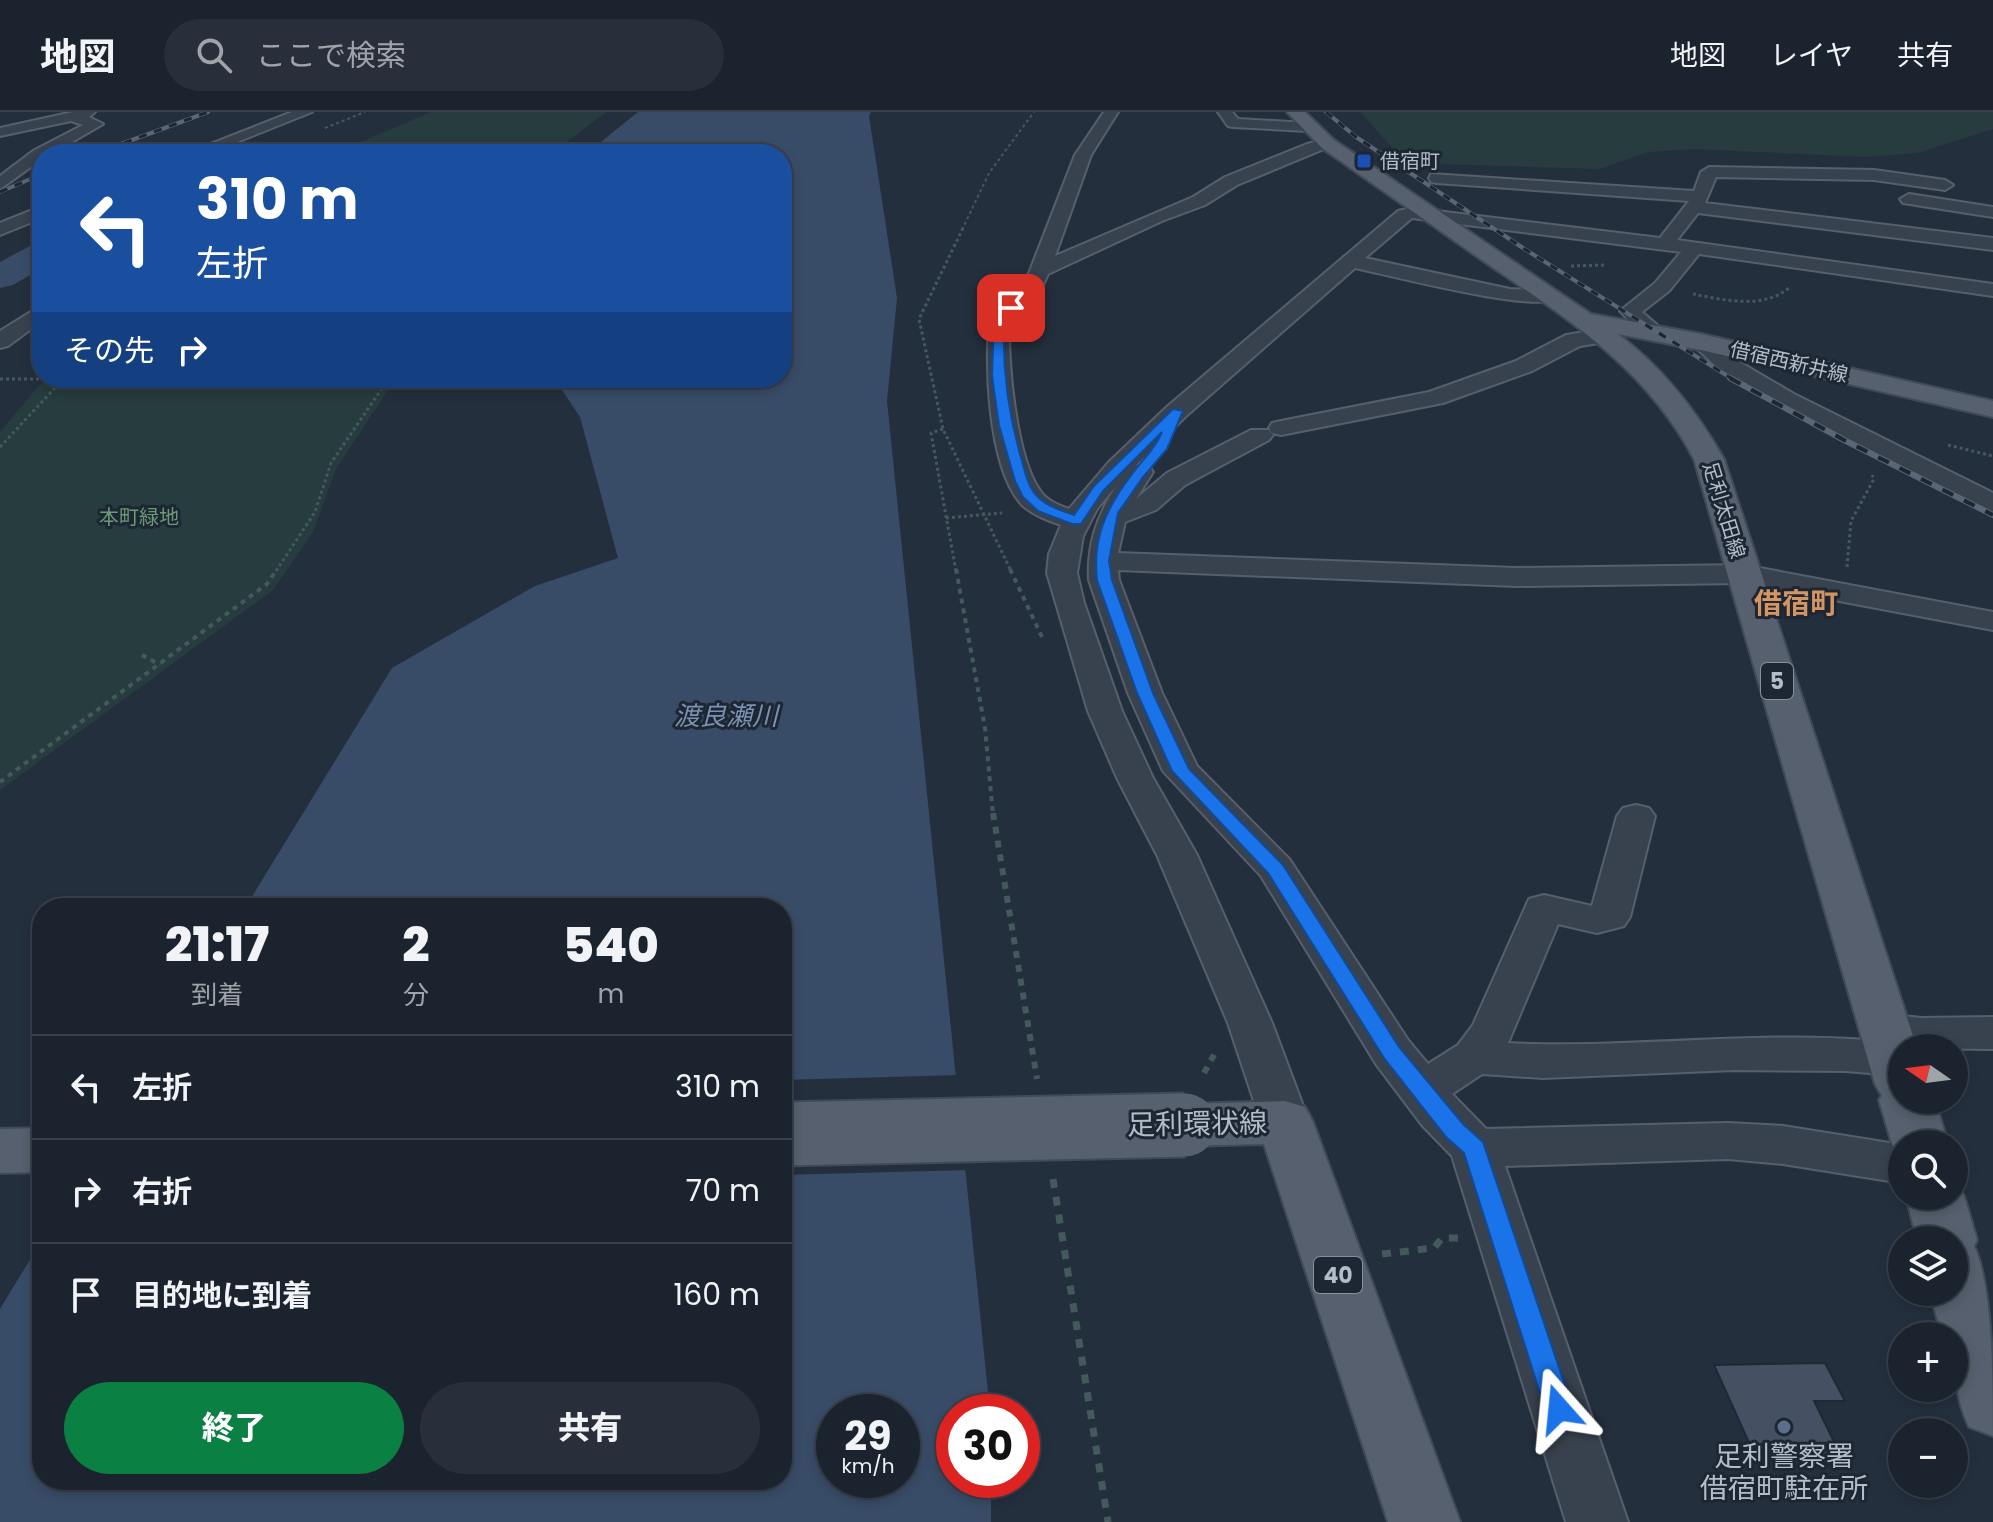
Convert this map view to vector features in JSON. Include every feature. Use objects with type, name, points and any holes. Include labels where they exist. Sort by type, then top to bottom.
[{"type":"main road","name":"足利太田線","points":[[1301,120],[1328,144],[1594,328],[1656,380],[1682,410],[1698,435],[1709,459],[1888,1039]]},
{"type":"main road","name":"借宿西新井線","points":[[1594,328],[1642,330],[1993,409]]},
{"type":"main road","name":"足利環状線","points":[[792,1134],[1285,1122],[1424,1522]]},
{"type":"main road","points":[[0,1151],[32,1150]]},
{"type":"main road","points":[[1966,1306],[1993,1406]]},
{"type":"street","points":[[220,144],[305,112]]},
{"type":"street","points":[[1076,521],[1043,508],[1028,495],[1022,481],[1005,425],[998,376],[1000,312],[1024,296],[1043,269],[1083,155],[1111,112]]},
{"type":"street","points":[[1225,112],[1233,123],[1240,124],[1301,120]]},
{"type":"street","points":[[0,132],[81,114],[96,124],[58,144]]},
{"type":"street","points":[[1043,269],[1156,217],[1199,201],[1231,181],[1312,147],[1328,144]]},
{"type":"street","points":[[0,184],[32,159]]},
{"type":"street","points":[[1420,167],[1543,248]]},
{"type":"street","points":[[1665,244],[1697,202],[1709,172],[1874,175],[1952,185],[1924,201]]},
{"type":"street","points":[[1437,178],[1600,189],[1993,244]]},
{"type":"street","points":[[1558,229],[1600,189]]},
{"type":"street","points":[[1891,196],[1993,212]]},
{"type":"street","points":[[1285,1122],[1250,1023],[1177,855],[1135,778],[1105,711],[1069,603],[1062,573],[1069,536],[1098,488],[1177,411],[1404,215],[1427,213],[1504,222],[1993,290]]},
{"type":"street","points":[[0,230],[32,216]]},
{"type":"street","points":[[1642,330],[1646,325],[1630,311],[1662,287],[1694,248]]},
{"type":"street","points":[[1350,261],[1510,295],[1550,297]]},
{"type":"street","points":[[0,341],[32,318]]},
{"type":"street","points":[[1111,517],[1133,513],[1176,479],[1271,431],[1435,398],[1524,366],[1594,328]]},
{"type":"street","points":[[1701,342],[1728,365],[1774,393],[1993,504]]},
{"type":"street","points":[[1177,411],[1161,449],[1138,474],[1111,517],[1102,561],[1104,580],[1145,693],[1181,771],[1276,869],[1392,1052],[1455,1130],[1474,1148],[1597,1522]]},
{"type":"street","points":[[1864,467],[1902,460]]},
{"type":"street","points":[[1102,561],[1516,577],[1744,574],[1993,621]]},
{"type":"street","points":[[1423,1090],[1474,1057],[1493,1030],[1544,908],[1597,920],[1609,917],[1636,816]]},
{"type":"street","points":[[1921,1034],[1993,1033]]},
{"type":"street","points":[[1474,1057],[1543,1061],[1750,1054],[1845,1055],[1888,1066]]},
{"type":"street","points":[[1474,1148],[1728,1141],[1783,1145],[1888,1162]]},
{"type":"path","points":[[1662,287],[1743,302],[1779,296],[1807,264]]},
{"type":"path","points":[[0,379],[32,379]]},
{"type":"path","points":[[0,447],[54,388]]},
{"type":"path","points":[[0,782],[267,584],[315,512],[331,463],[382,388]]},
{"type":"path","points":[[943,429],[931,433],[968,643]]},
{"type":"path","points":[[1845,592],[1851,521],[1874,479],[1864,467]]},
{"type":"path","points":[[946,518],[1043,508]]},
{"type":"path","points":[[142,655],[160,665]]},
{"type":"path","points":[[1377,1255],[1434,1248],[1442,1238],[1473,1238]]},
{"type":"green space","points":[[431,112],[606,112],[564,144],[356,144]]},
{"type":"green space","points":[[1360,112],[1993,112],[1993,129],[1918,153],[1867,157],[1693,149],[1648,152],[1600,169],[1406,163]]},
{"type":"green space","name":"本町緑地","points":[[37,388],[389,388],[336,469],[313,532],[273,590],[0,790],[0,432]]},
{"type":"water","name":"渡良瀬川","points":[[638,112],[871,112],[869,116],[897,298],[887,401],[988,1394],[936,1394],[936,1498],[991,1498],[991,1522],[0,1522],[0,1309],[32,1256],[32,1490],[792,1490],[792,898],[251,898],[392,668],[535,586],[618,558],[580,417],[561,388],[792,388],[792,144],[598,144]]},
{"type":"pier","points":[[959,1075],[969,1170],[792,1175],[792,1080]]},
{"type":"building","name":"足利警察署 借宿町駐在所","points":[[1825,1363],[1845,1401],[1814,1401],[1840,1454],[1755,1456],[1714,1365]]},
{"type":"waterway","points":[[0,277],[32,259]]},
{"type":"railway","points":[[121,144],[208,112]]},
{"type":"railway","points":[[1326,112],[1356,137],[1526,250],[1734,380]]},
{"type":"railway","points":[[0,192],[32,178]]},
{"type":"railway","points":[[1730,378],[1993,515]]},
{"type":"place","name":"借宿町","points":[[1364,161]]},
{"type":"place","name":"足利警察署 借宿町駐在所","points":[[1784,1427]]},
{"type":"district","name":"借宿町","points":[[1796,603]]},
{"type":"route","points":[[1011,308],[999,319],[997,345],[1005,425],[1028,495],[1043,508],[1076,521],[1098,488],[1177,411],[1161,449],[1138,474],[1112,513],[1102,561],[1104,580],[1145,693],[1181,771],[1276,869],[1392,1052],[1439,1112],[1474,1148],[1559,1409]]}]
